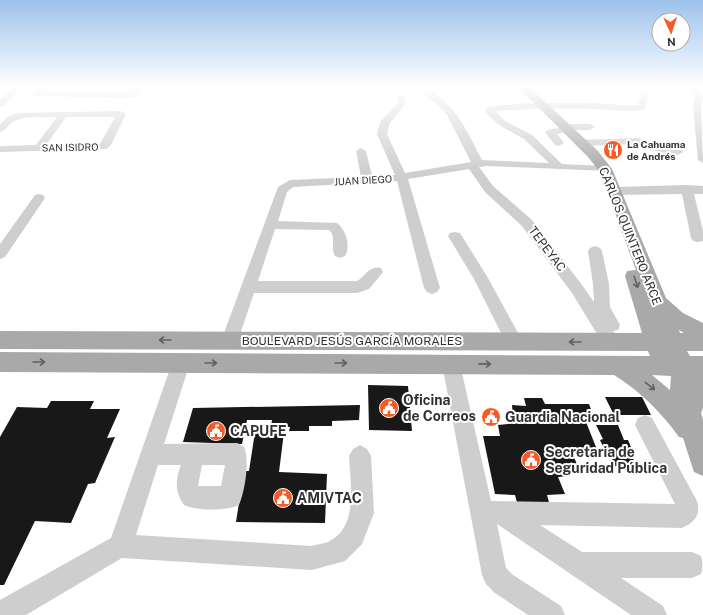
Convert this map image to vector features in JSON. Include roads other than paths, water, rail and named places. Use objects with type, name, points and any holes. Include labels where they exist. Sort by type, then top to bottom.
[{"type":"main road","name":"CARLOS QUINTERO ARCE","points":[[547,116],[562,134],[600,168],[601,177],[629,244],[665,343],[683,365],[691,396],[694,436],[703,463]]},
{"type":"main road","name":"CARLOS QUINTERO ARCE","points":[[562,134],[581,142],[600,168],[614,191],[629,244],[658,303],[665,343]]},
{"type":"main road","points":[[658,303],[676,319],[703,333]]},
{"type":"main road","name":"BOULEVARD JESÚS GARCÍA MORALES","points":[[0,340],[703,342]]},
{"type":"main road","name":"BOULEVARD JESÚS GARCÍA MORALES","points":[[0,362],[683,365]]},
{"type":"main road","points":[[617,365],[643,381],[664,398],[694,436]]},
{"type":"street","name":"SAN ISIDRO","points":[[2,125],[16,116]]},
{"type":"street","points":[[39,148],[63,116]]},
{"type":"street","name":"SAN ISIDRO","points":[[0,149],[102,147],[106,145],[120,116]]},
{"type":"street","points":[[391,116],[385,122],[382,130],[384,138],[402,178],[432,288]]},
{"type":"street","name":"TEPEYAC","points":[[452,116],[488,189],[527,223],[616,342]]},
{"type":"street","points":[[495,116],[502,123],[531,140],[558,166]]},
{"type":"street","points":[[700,116],[703,160]]},
{"type":"street","points":[[562,134],[590,127]]},
{"type":"street","points":[[581,142],[638,141],[654,148],[678,152]]},
{"type":"street","points":[[361,151],[368,180]]},
{"type":"street","name":"JUAN DIEGO","points":[[230,341],[282,190],[286,186],[300,183],[402,178],[475,164],[600,168]]},
{"type":"street","points":[[687,189],[698,238]]},
{"type":"street","points":[[614,191],[703,190]]},
{"type":"street","points":[[0,254],[39,198]]},
{"type":"street","points":[[270,225],[332,226],[338,229],[340,253]]},
{"type":"street","points":[[455,236],[480,278],[514,342]]},
{"type":"street","points":[[595,251],[601,284],[602,308],[616,342]]},
{"type":"street","points":[[249,287],[357,287],[364,284],[376,272]]},
{"type":"street","points":[[120,546],[181,363]]},
{"type":"street","points":[[451,364],[491,512],[495,575],[504,584],[552,615]]},
{"type":"street","points":[[491,512],[682,516],[688,510],[686,501],[645,425]]},
{"type":"street","points":[[150,455],[195,455]]},
{"type":"street","points":[[9,613],[120,546],[312,558],[336,552],[354,536],[362,513],[360,456]]},
{"type":"street","points":[[491,512],[582,565],[655,615]]},
{"type":"street","points":[[582,565],[692,565]]},
{"type":"place","name":"La Cahuama de Andrés","points":[[613,150]]},
{"type":"place","name":"Oficina de Correos","points":[[389,408]]},
{"type":"place","name":"Guardia Nacional","points":[[491,417]]},
{"type":"place","name":"CAPUFE","points":[[216,431]]},
{"type":"place","name":"Secretaria de Seguridad Pública","points":[[531,460]]},
{"type":"place","name":"AMIVTAC","points":[[283,498]]}]
